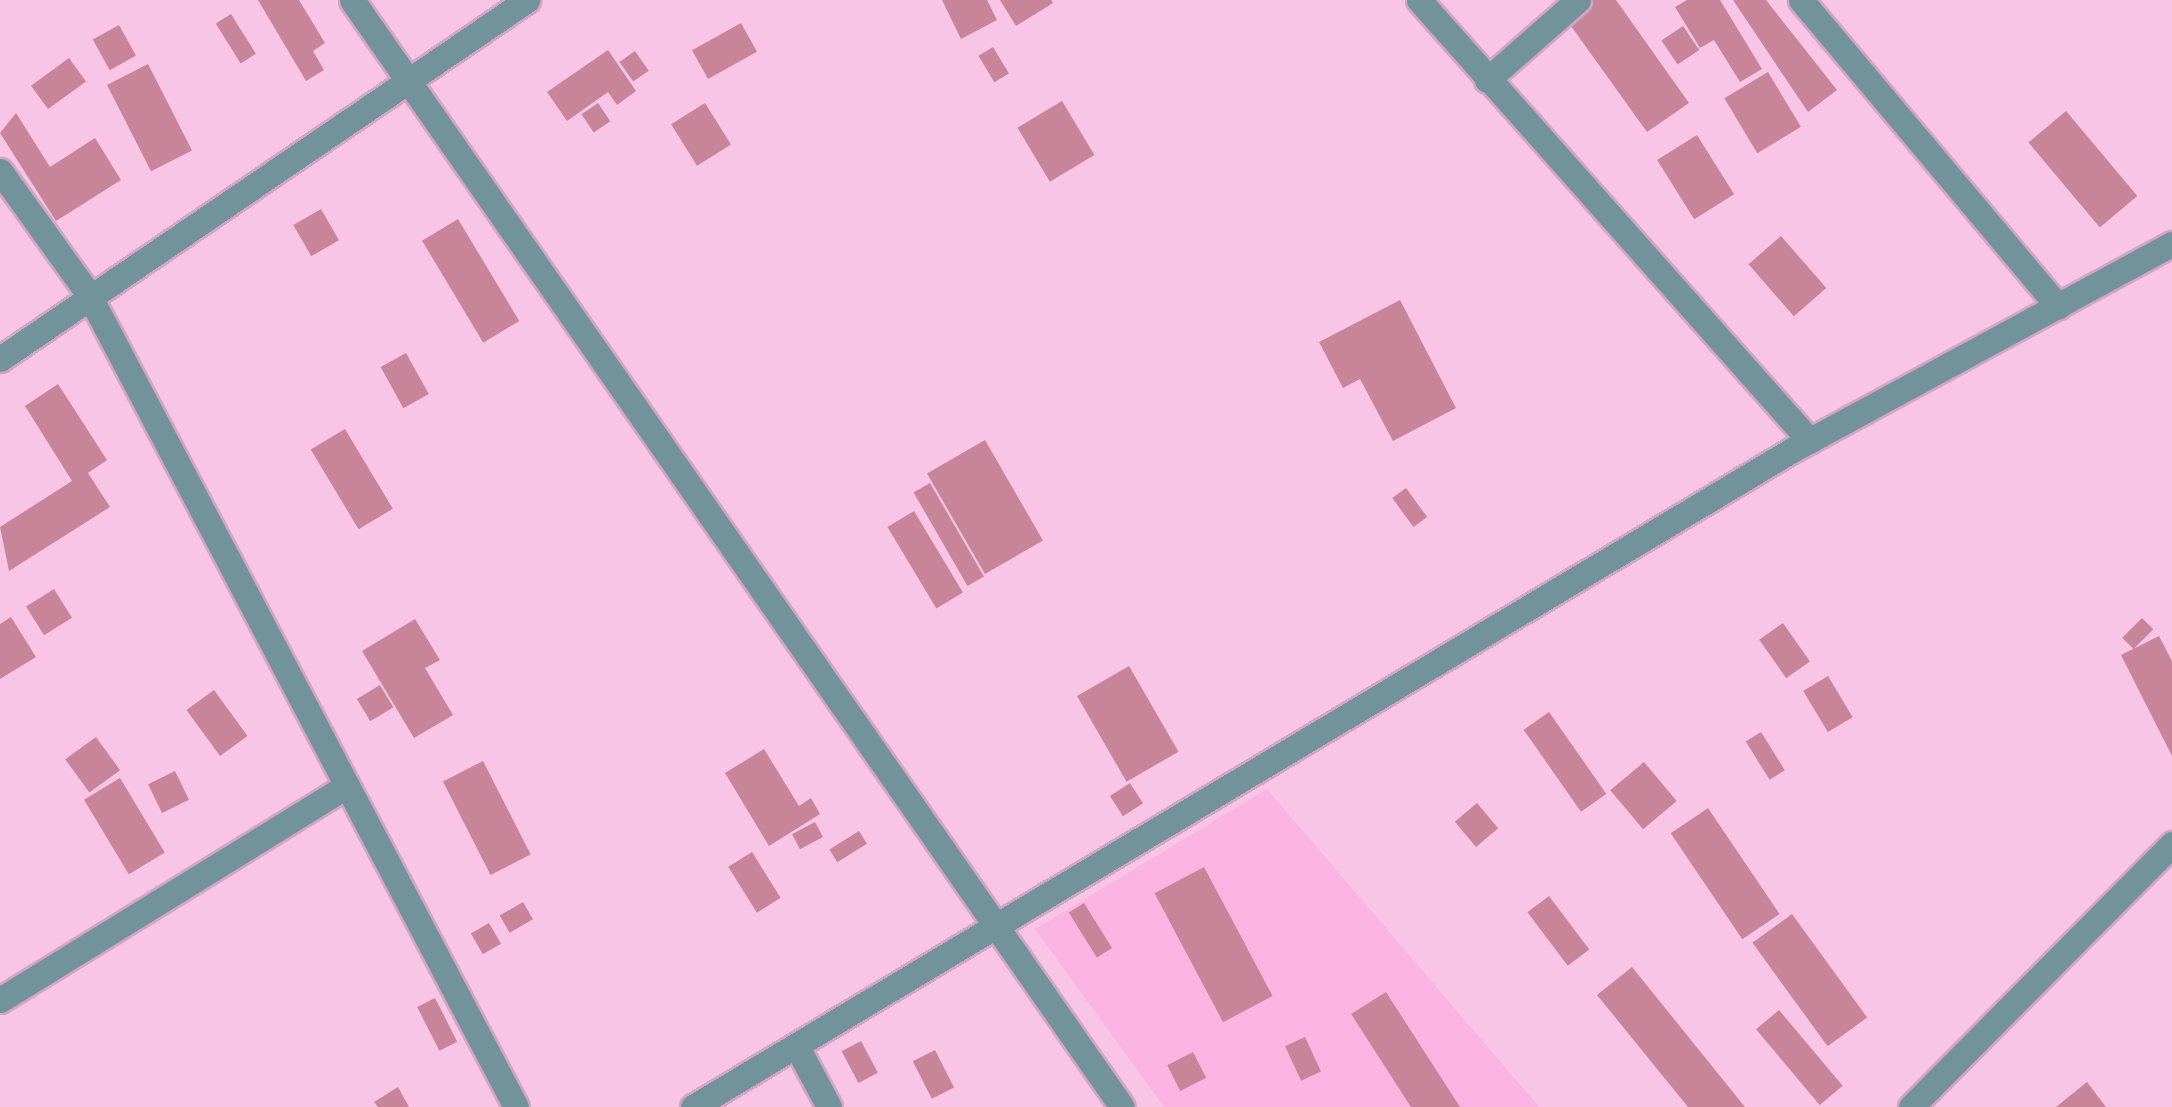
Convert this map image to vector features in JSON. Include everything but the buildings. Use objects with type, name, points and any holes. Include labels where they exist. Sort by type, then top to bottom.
[{"type":"street","points":[[352,0],[1122,1107]]},
{"type":"street","points":[[0,359],[527,0]]},
{"type":"street","points":[[1419,0],[1810,442]]},
{"type":"street","points":[[1487,80],[1578,0]]},
{"type":"street","points":[[1801,0],[2058,306]]},
{"type":"street","points":[[0,172],[89,295],[343,788],[516,1107]]},
{"type":"street","points":[[693,1107],[994,924],[1810,442],[2172,244]]},
{"type":"street","points":[[0,1000],[343,788]]},
{"type":"street","points":[[1911,1107],[2172,844]]},
{"type":"street","points":[[796,1046],[829,1107]]},
{"type":"shaded area","points":[[1267,789],[1539,1107],[1164,1107],[1035,929]]}]
